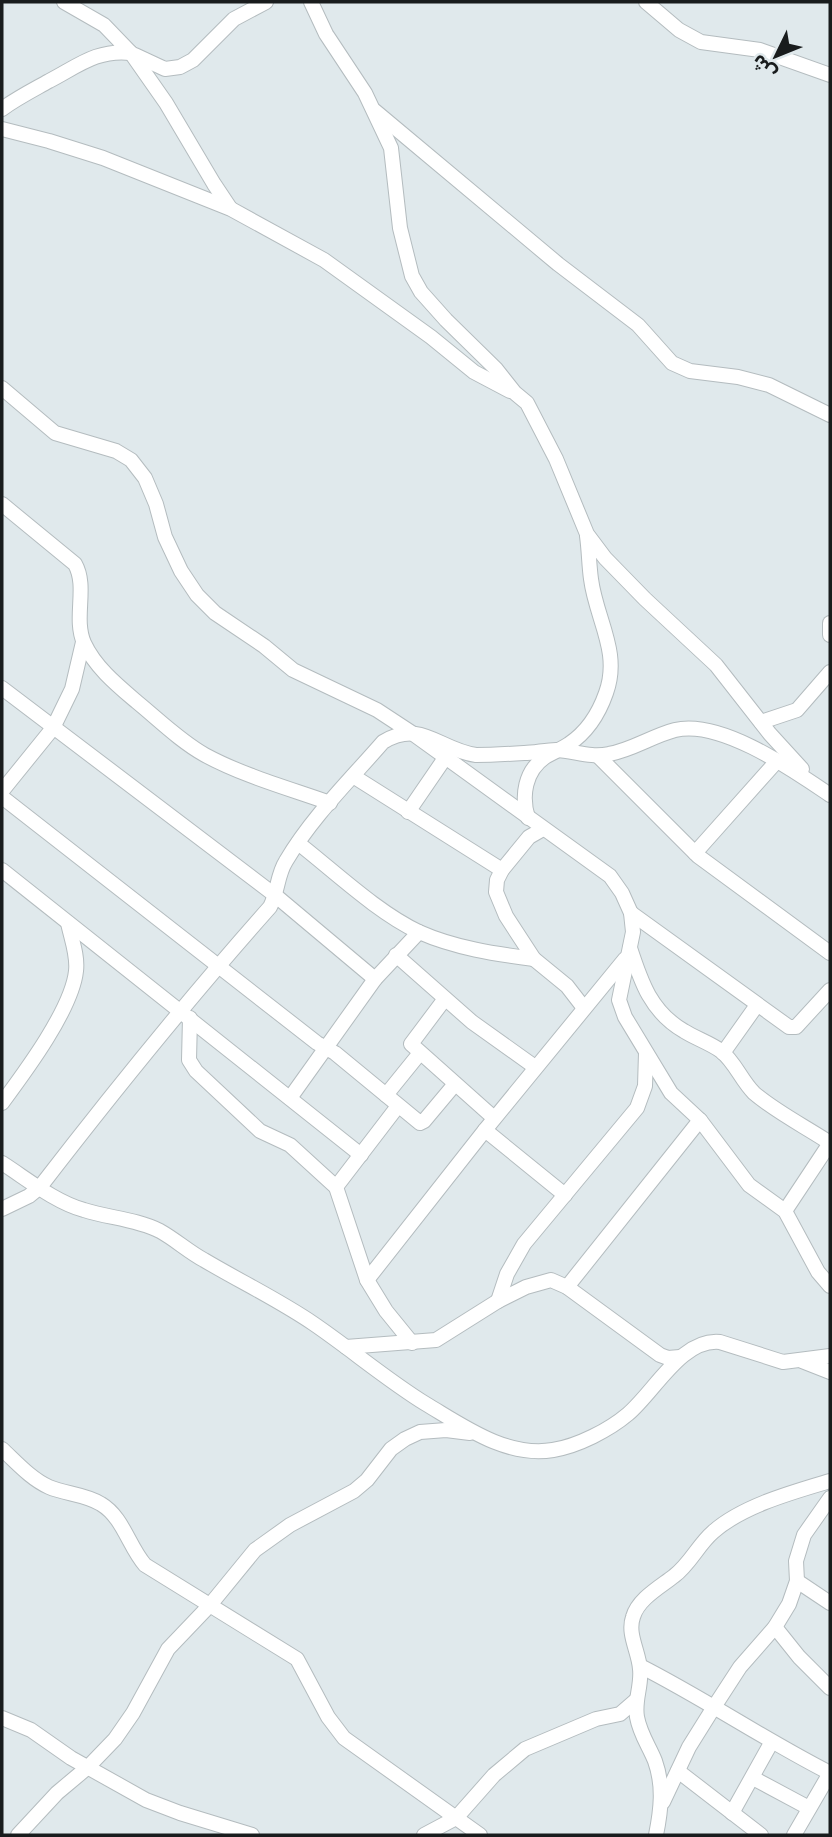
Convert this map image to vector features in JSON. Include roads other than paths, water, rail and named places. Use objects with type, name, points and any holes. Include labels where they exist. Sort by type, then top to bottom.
[{"type":"street","points":[[64,2],[104,25],[131,53],[166,103],[231,209]]},
{"type":"street","points":[[2,109],[27,92],[90,59],[115,51],[131,53],[165,69],[180,67],[193,60],[234,19],[266,2]]},
{"type":"street","points":[[311,2],[326,34],[365,93],[391,148],[400,228],[412,276],[421,292],[527,403],[556,459],[587,534],[605,558],[716,665],[795,762],[830,794]]},
{"type":"street","points":[[646,2],[679,30],[701,43],[760,50],[830,75]]},
{"type":"street","points":[[372,108],[558,264],[638,325],[672,363],[690,371],[738,377],[769,385],[830,415]]},
{"type":"street","points":[[2,129],[103,158],[231,209],[324,260],[431,337],[474,372],[515,393]]},
{"type":"street","points":[[2,388],[55,433],[116,451],[131,460],[145,478],[165,537],[181,571],[197,595],[215,613],[264,646],[293,670],[377,710],[412,733],[610,876],[631,913],[633,932],[619,1000],[625,1017],[671,1093],[700,1121],[749,1185],[785,1211],[818,1272],[830,1286]]},
{"type":"street","points":[[2,504],[75,564],[79,576],[79,631],[83,642],[99,667],[129,695],[203,754],[230,767],[330,803]]},
{"type":"street","points":[[528,818],[524,805],[526,782],[534,768],[544,758],[579,735],[599,711],[607,690],[611,668],[609,642],[590,579],[587,534]]},
{"type":"street","points":[[830,623],[830,635]]},
{"type":"street","points":[[2,791],[53,728],[72,689],[83,642]]},
{"type":"street","points":[[761,722],[797,710],[830,673]]},
{"type":"street","points":[[2,688],[276,896],[375,979]]},
{"type":"street","points":[[2,1209],[29,1196],[40,1187],[113,1092],[185,1014],[218,965],[270,907],[276,896],[282,869],[298,843],[383,742],[396,735],[412,733],[427,736],[466,754],[557,750],[598,756],[611,754],[672,731],[688,728],[705,730],[777,761],[830,794]]},
{"type":"street","points":[[598,756],[695,853],[830,953]]},
{"type":"street","points":[[408,812],[445,758]]},
{"type":"street","points":[[695,853],[777,761]]},
{"type":"street","points":[[353,776],[502,870]]},
{"type":"street","points":[[2,797],[422,1123],[455,1084]]},
{"type":"street","points":[[543,829],[529,837],[502,870],[497,880],[496,892],[506,916],[534,959],[567,986],[584,1007]]},
{"type":"street","points":[[298,843],[394,918],[419,932],[482,951],[534,959]]},
{"type":"street","points":[[2,870],[362,1155]]},
{"type":"street","points":[[631,913],[789,1027],[796,1027],[830,990]]},
{"type":"street","points":[[2,1103],[46,1039],[72,988],[76,969],[68,923]]},
{"type":"street","points":[[290,1098],[375,979],[419,932]]},
{"type":"street","points":[[367,1280],[628,951]]},
{"type":"street","points":[[628,951],[648,997],[660,1012],[676,1026],[723,1053],[741,1080],[757,1095],[830,1143],[785,1211]]},
{"type":"street","points":[[396,955],[444,1000],[536,1067]]},
{"type":"street","points":[[444,1000],[411,1042],[455,1084],[489,1124],[565,1195]]},
{"type":"street","points":[[723,1053],[757,1005]]},
{"type":"street","points":[[185,1014],[189,1060],[196,1071],[260,1131],[290,1145],[337,1187],[367,1280],[386,1311],[412,1343]]},
{"type":"street","points":[[386,1096],[420,1053]]},
{"type":"street","points":[[498,1301],[514,1259],[637,1108],[645,1086],[646,1053]]},
{"type":"street","points":[[337,1187],[398,1105]]},
{"type":"street","points":[[567,1287],[700,1121]]},
{"type":"street","points":[[2,1163],[83,1210],[158,1230],[205,1261],[266,1293],[412,1395],[475,1434]]},
{"type":"street","points":[[346,1347],[436,1340],[498,1301],[539,1282],[556,1281],[660,1355],[667,1358],[680,1357]]},
{"type":"street","points":[[18,1835],[57,1793],[115,1739],[133,1713],[168,1649],[210,1605],[254,1550],[290,1525],[354,1491],[367,1480],[391,1449],[405,1439],[420,1432],[446,1430],[475,1434],[525,1450],[553,1450],[569,1446],[622,1419],[646,1397],[680,1357],[700,1343],[720,1342],[783,1362],[830,1356]]},
{"type":"street","points":[[802,1361],[830,1372]]},
{"type":"street","points":[[2,1450],[36,1480],[49,1487],[102,1504],[113,1515],[135,1554],[145,1565],[297,1659],[328,1717],[344,1738],[480,1835]]},
{"type":"street","points":[[662,1804],[660,1778],[655,1761],[640,1732],[635,1701],[640,1685],[640,1667],[631,1632],[632,1617],[638,1606],[688,1563],[709,1535],[735,1516],[830,1481]]},
{"type":"street","points":[[656,1835],[662,1804],[714,1707],[740,1667],[775,1627],[789,1604],[797,1581],[796,1561],[804,1535],[830,1498]]},
{"type":"street","points":[[797,1581],[830,1603]]},
{"type":"street","points":[[775,1627],[799,1657],[830,1688]]},
{"type":"street","points":[[640,1667],[714,1707],[828,1779],[793,1835]]},
{"type":"street","points":[[424,1835],[456,1818],[494,1775],[525,1749],[596,1719],[620,1714],[635,1701]]},
{"type":"street","points":[[2,1718],[31,1730],[146,1800],[252,1835]]},
{"type":"street","points":[[732,1813],[771,1743]]},
{"type":"street","points":[[678,1771],[761,1835]]},
{"type":"street","points":[[753,1777],[809,1808]]}]
